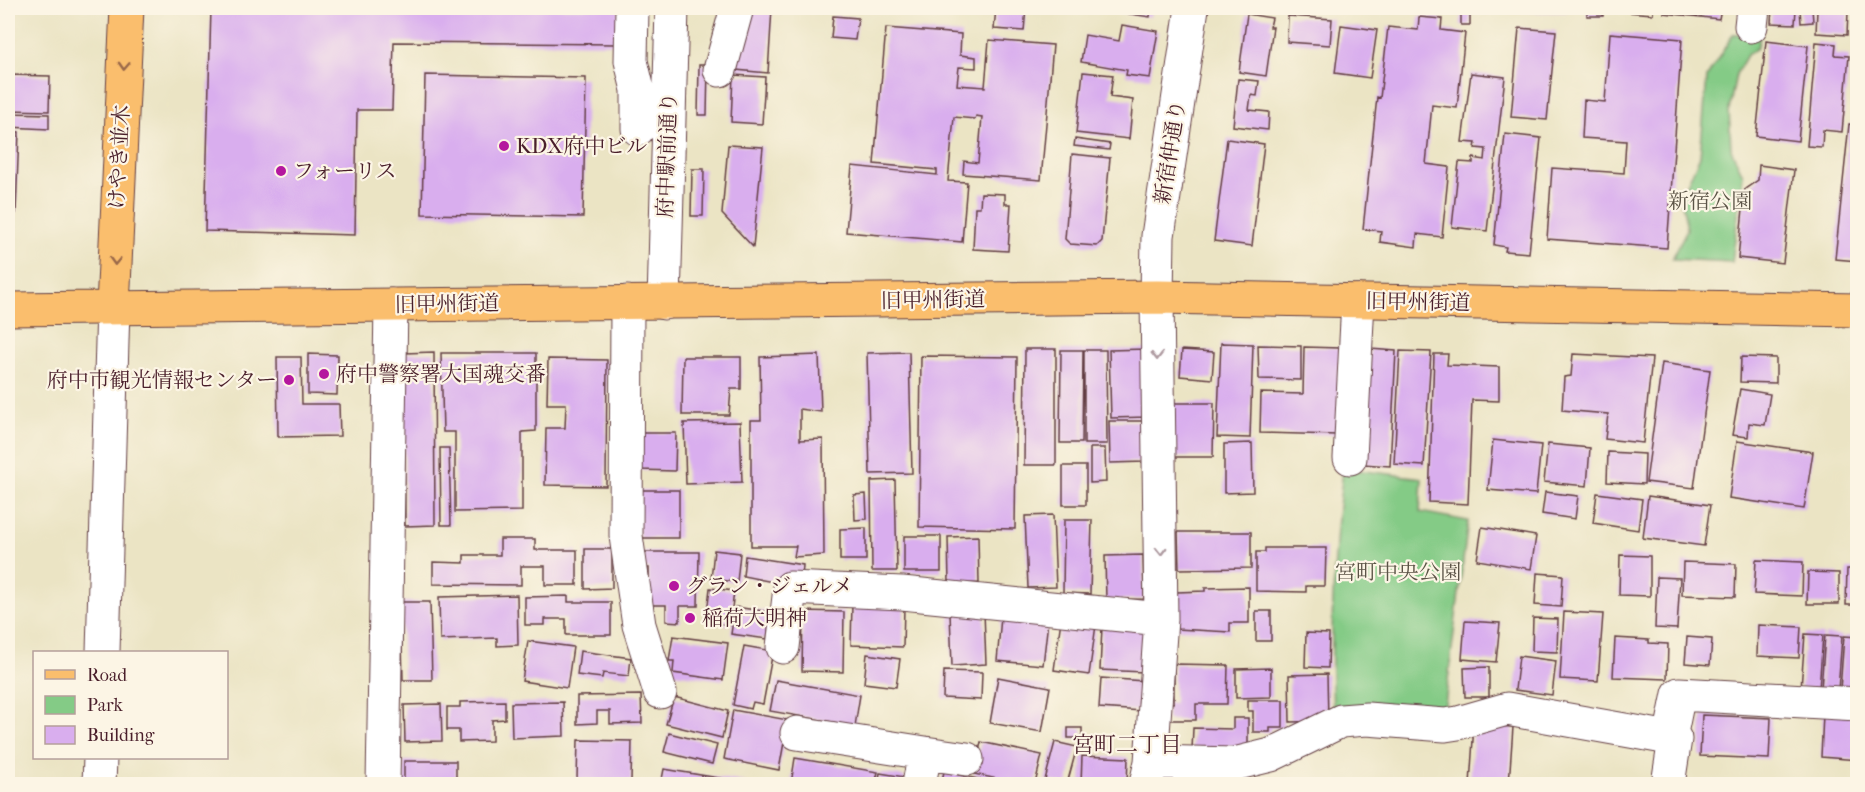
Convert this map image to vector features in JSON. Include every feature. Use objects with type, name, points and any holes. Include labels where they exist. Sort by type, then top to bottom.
[{"type":"main road","name":"けやき並木","points":[[113,307],[127,8]]},
{"type":"main road","name":"旧甲州街道","points":[[8,309],[1156,297],[1857,310]]},
{"type":"street","points":[[632,8],[631,61],[638,90],[638,129]]},
{"type":"street","name":"府中駅前通り","points":[[663,303],[672,8]]},
{"type":"street","points":[[720,70],[737,8]]},
{"type":"street","name":"新宿仲通り","points":[[1149,773],[1161,619],[1156,297],[1158,236],[1192,8]]},
{"type":"street","points":[[1350,458],[1358,301]]},
{"type":"street","points":[[627,302],[626,536],[639,625],[660,692]]},
{"type":"street","points":[[383,784],[391,305]]},
{"type":"street","points":[[103,651],[113,307]]},
{"type":"street","points":[[783,647],[790,588],[902,593],[1161,619]]},
{"type":"street","points":[[1670,738],[1679,694],[1857,704]]},
{"type":"street","points":[[1149,773],[1233,764],[1271,755],[1341,721],[1367,719],[1445,725],[1507,709],[1675,739],[1668,784]]},
{"type":"street","points":[[797,733],[967,759]]},
{"type":"street","points":[[919,784],[925,753]]},
{"type":"street","points":[[99,784],[100,759]]},
{"type":"green space","name":"新宿公園","points":[[1733,34],[1761,34],[1757,48],[1747,55],[1736,74],[1729,110],[1731,149],[1743,175],[1732,262],[1672,259],[1687,229],[1681,197],[1700,156],[1707,77]]},
{"type":"green space","name":"宮町中央公園","points":[[1343,470],[1422,478],[1420,512],[1468,521],[1444,712],[1333,716],[1333,593]]},
{"type":"building","name":"フォーリス","points":[[211,8],[619,8],[618,44],[394,42],[392,110],[357,110],[355,235],[205,231]]},
{"type":"building","points":[[741,8],[772,8],[768,73],[736,70]]},
{"type":"building","points":[[996,8],[1026,8],[1024,31],[994,29]]},
{"type":"building","points":[[1090,8],[1151,8],[1150,17]]},
{"type":"building","points":[[1350,8],[1375,8],[1375,10],[1350,10]]},
{"type":"building","points":[[1529,8],[1567,8],[1567,12],[1529,12]]},
{"type":"building","points":[[1587,8],[1603,8],[1603,16],[1587,16]]},
{"type":"building","points":[[1613,8],[1654,8],[1653,14],[1613,11]]},
{"type":"building","points":[[1664,8],[1721,8],[1719,19],[1664,13]]},
{"type":"building","points":[[1772,8],[1796,9],[1795,24],[1771,23]]},
{"type":"building","points":[[1812,8],[1813,22],[1801,23],[1800,9]]},
{"type":"building","points":[[1461,9],[1470,9],[1470,25],[1461,25]]},
{"type":"building","points":[[1817,10],[1848,12],[1847,35],[1816,33]]},
{"type":"building","points":[[1247,14],[1272,18],[1270,27],[1273,27],[1266,76],[1239,72]]},
{"type":"building","points":[[833,16],[858,18],[855,40],[831,38]]},
{"type":"building","points":[[1288,16],[1332,19],[1330,45],[1287,42]]},
{"type":"building","points":[[1419,17],[1442,19],[1441,30],[1465,33],[1457,108],[1432,105],[1426,164],[1449,167],[1442,237],[1417,234],[1416,247],[1380,242],[1381,231],[1363,229],[1377,97],[1380,98],[1388,27],[1418,30]]},
{"type":"building","points":[[1122,25],[1158,31],[1150,78],[1126,75],[1127,70],[1081,62],[1085,35],[1119,41]]},
{"type":"building","points":[[1341,25],[1377,30],[1370,78],[1335,73]]},
{"type":"building","points":[[886,28],[961,34],[960,55],[976,57],[976,68],[959,67],[957,85],[985,87],[989,40],[1053,45],[1041,180],[963,174],[964,161],[978,163],[982,117],[976,116],[975,119],[954,117],[948,181],[967,182],[962,242],[846,232],[852,166],[937,175],[937,170],[874,164]]},
{"type":"building","points":[[1519,28],[1556,31],[1547,120],[1511,117]]},
{"type":"building","points":[[1610,33],[1682,39],[1667,248],[1547,239],[1552,168],[1624,173],[1626,141],[1582,138],[1584,100],[1605,102]]},
{"type":"building","points":[[1766,41],[1808,46],[1798,141],[1756,136]]},
{"type":"building","points":[[1816,42],[1836,44],[1835,55],[1849,56],[1842,132],[1823,130],[1822,147],[1807,146]]},
{"type":"building","points":[[699,65],[708,65],[707,115],[698,115]]},
{"type":"building","points":[[1083,72],[1113,75],[1110,97],[1133,100],[1129,139],[1076,133]]},
{"type":"building","points":[[1471,73],[1505,77],[1487,231],[1452,227],[1459,162],[1473,163],[1473,158],[1485,160],[1486,149],[1475,148],[1476,143],[1462,142]]},
{"type":"building","points":[[8,75],[50,76],[49,111],[8,110]]},
{"type":"building","name":"KDX府中ビル","points":[[425,75],[586,78],[583,217],[422,214]]},
{"type":"building","points":[[733,75],[765,77],[762,124],[731,122]]},
{"type":"building","points":[[1238,79],[1259,81],[1257,96],[1251,95],[1249,110],[1269,112],[1268,130],[1233,126]]},
{"type":"building","points":[[8,113],[49,114],[49,129],[8,127]]},
{"type":"building","points":[[1849,124],[1858,125],[1858,261],[1835,259]]},
{"type":"building","points":[[8,131],[19,132],[16,213],[8,213]]},
{"type":"building","points":[[1505,134],[1541,138],[1529,253],[1505,251],[1506,247],[1494,245]]},
{"type":"building","points":[[1075,139],[1110,144],[1109,150],[1074,146]]},
{"type":"building","points":[[1227,139],[1264,144],[1252,246],[1214,241]]},
{"type":"building","points":[[728,145],[763,147],[753,247],[722,214]]},
{"type":"building","points":[[1072,154],[1110,158],[1102,241],[1097,246],[1070,244],[1065,239]]},
{"type":"building","points":[[1759,165],[1794,170],[1783,263],[1738,258],[1745,189],[1758,180]]},
{"type":"building","points":[[692,169],[704,169],[703,216],[691,216]]},
{"type":"building","points":[[981,193],[1005,194],[1005,204],[1011,204],[1008,251],[973,249],[975,207],[980,207]]},
{"type":"building","points":[[1221,343],[1253,344],[1250,438],[1217,437]]},
{"type":"building","points":[[1258,345],[1301,346],[1301,380],[1259,379]]},
{"type":"building","points":[[1304,347],[1340,348],[1338,435],[1260,433],[1261,393],[1303,394]]},
{"type":"building","points":[[1025,349],[1056,349],[1056,465],[1024,465]]},
{"type":"building","points":[[1146,349],[1147,417],[1111,418],[1109,350]]},
{"type":"building","points":[[1370,349],[1396,351],[1390,466],[1363,464]]},
{"type":"building","points":[[1061,350],[1083,350],[1082,443],[1060,443]]},
{"type":"building","points":[[1084,350],[1106,350],[1107,444],[1084,444]]},
{"type":"building","points":[[1182,350],[1214,352],[1212,379],[1180,376]]},
{"type":"building","points":[[1400,351],[1431,352],[1424,466],[1394,464]]},
{"type":"building","points":[[434,352],[435,525],[405,526],[404,353]]},
{"type":"building","points":[[909,352],[912,473],[870,474],[867,353]]},
{"type":"building","points":[[441,353],[536,353],[536,431],[522,432],[522,511],[455,512],[455,432],[443,432]]},
{"type":"building","points":[[308,354],[338,355],[337,395],[308,394]]},
{"type":"building","points":[[1434,354],[1448,354],[1447,365],[1499,367],[1499,401],[1472,400],[1468,504],[1429,502]]},
{"type":"building","points":[[1573,354],[1652,358],[1643,443],[1605,439],[1608,414],[1562,410],[1564,377],[1571,376]]},
{"type":"building","points":[[819,355],[821,412],[800,409],[800,440],[823,439],[824,555],[794,557],[796,546],[751,546],[751,420],[761,420],[760,357]]},
{"type":"building","points":[[921,356],[1017,357],[1015,529],[919,527]]},
{"type":"building","name":"府中市観光情報センター","points":[[277,357],[301,357],[302,404],[339,404],[340,436],[278,437]]},
{"type":"building","points":[[683,357],[741,357],[741,389],[731,389],[729,415],[682,415]]},
{"type":"building","points":[[1741,357],[1776,358],[1776,383],[1740,382]]},
{"type":"building","points":[[548,359],[607,360],[606,486],[545,485],[546,428],[565,428],[566,404],[547,404]]},
{"type":"building","points":[[1662,363],[1710,370],[1694,488],[1646,482]]},
{"type":"building","points":[[1740,389],[1770,394],[1765,425],[1749,423],[1748,437],[1732,435]]},
{"type":"building","points":[[1173,403],[1214,403],[1213,457],[1172,457]]},
{"type":"building","points":[[1109,421],[1145,421],[1145,462],[1110,463]]},
{"type":"building","points":[[740,422],[742,482],[686,484],[684,423]]},
{"type":"building","points":[[641,433],[676,433],[675,471],[640,470]]},
{"type":"building","points":[[1493,440],[1541,445],[1536,494],[1488,490]]},
{"type":"building","points":[[1737,441],[1813,452],[1804,509],[1729,498]]},
{"type":"building","points":[[1252,443],[1253,492],[1224,493],[1224,444]]},
{"type":"building","points":[[1548,444],[1590,448],[1587,486],[1544,482]]},
{"type":"building","points":[[440,448],[449,448],[451,525],[441,525]]},
{"type":"building","points":[[1090,448],[1105,448],[1106,482],[1090,483]]},
{"type":"building","points":[[1608,452],[1645,454],[1644,484],[1607,482]]},
{"type":"building","points":[[1063,466],[1086,466],[1086,505],[1063,505]]},
{"type":"building","points":[[895,480],[897,571],[872,571],[871,481]]},
{"type":"building","points":[[639,490],[679,490],[679,538],[639,538]]},
{"type":"building","points":[[1545,492],[1578,496],[1575,519],[1542,514]]},
{"type":"building","points":[[1597,493],[1642,499],[1638,530],[1593,523]]},
{"type":"building","points":[[866,494],[867,519],[855,520],[854,495]]},
{"type":"building","points":[[1648,496],[1710,505],[1704,546],[1643,538]]},
{"type":"building","points":[[1053,515],[1056,587],[1028,588],[1025,516]]},
{"type":"building","points":[[1064,520],[1092,520],[1090,594],[1063,593]]},
{"type":"building","points":[[1482,527],[1536,536],[1531,569],[1477,560]]},
{"type":"building","points":[[866,528],[866,560],[840,560],[840,529]]},
{"type":"building","points":[[1178,532],[1251,532],[1251,568],[1179,569]]},
{"type":"building","points":[[904,536],[941,536],[941,572],[904,572]]},
{"type":"building","points":[[978,536],[979,583],[949,584],[948,537]]},
{"type":"building","points":[[500,539],[535,539],[535,550],[577,550],[577,585],[545,585],[545,566],[521,566],[521,585],[433,584],[433,562],[464,563],[464,555],[500,555]]},
{"type":"building","points":[[1265,548],[1326,548],[1325,586],[1306,586],[1306,592],[1256,591],[1256,552],[1265,552]]},
{"type":"building","points":[[585,549],[612,549],[612,588],[585,589]]},
{"type":"building","points":[[714,550],[740,553],[737,582],[711,579]]},
{"type":"building","name":"グラン・ジェルメ","points":[[644,552],[699,552],[698,606],[680,606],[680,622],[666,621],[666,605],[649,605],[649,568],[644,568]]},
{"type":"building","points":[[1143,555],[1144,599],[1106,600],[1105,556]]},
{"type":"building","points":[[1620,555],[1650,556],[1650,596],[1619,595]]},
{"type":"building","points":[[745,556],[803,565],[802,578],[787,576],[773,582],[743,576]]},
{"type":"building","points":[[1756,560],[1803,562],[1802,596],[1754,594]]},
{"type":"building","points":[[1683,562],[1736,564],[1735,597],[1682,595]]},
{"type":"building","points":[[1847,569],[1858,569],[1858,605],[1846,605]]},
{"type":"building","points":[[1808,572],[1839,573],[1839,604],[1807,604]]},
{"type":"building","points":[[1537,573],[1563,575],[1561,607],[1535,605]]},
{"type":"building","points":[[1657,577],[1680,578],[1677,629],[1655,628]]},
{"type":"building","points":[[1249,587],[1249,623],[1230,623],[1230,632],[1177,629],[1177,592],[1205,591],[1205,588]]},
{"type":"building","points":[[710,588],[734,591],[730,625],[706,622]]},
{"type":"building","points":[[517,595],[518,645],[497,646],[497,638],[440,640],[439,597]]},
{"type":"building","points":[[568,596],[568,602],[611,602],[611,635],[566,635],[566,619],[545,619],[545,625],[525,625],[525,597]]},
{"type":"building","points":[[401,602],[430,602],[432,680],[403,680]]},
{"type":"building","points":[[852,604],[904,607],[903,647],[851,645]]},
{"type":"building","points":[[735,607],[770,612],[767,639],[731,634]]},
{"type":"building","points":[[803,611],[844,612],[843,672],[802,671]]},
{"type":"building","points":[[1256,611],[1271,611],[1271,641],[1256,641]]},
{"type":"building","points":[[984,612],[986,664],[952,666],[950,613]]},
{"type":"building","points":[[1564,612],[1603,614],[1598,681],[1560,679]]},
{"type":"building","points":[[1001,617],[1048,621],[1043,665],[997,661]]},
{"type":"building","points":[[1533,618],[1558,619],[1557,652],[1532,651]]},
{"type":"building","points":[[1061,620],[1096,625],[1089,675],[1054,670]]},
{"type":"building","points":[[1465,621],[1500,623],[1496,662],[1462,659]]},
{"type":"building","points":[[1758,625],[1801,627],[1799,658],[1757,656]]},
{"type":"building","points":[[1102,627],[1146,629],[1144,672],[1100,670]]},
{"type":"building","points":[[1306,633],[1329,634],[1328,668],[1305,667]]},
{"type":"building","points":[[1805,634],[1823,635],[1819,689],[1801,688]]},
{"type":"building","points":[[1825,635],[1842,636],[1838,690],[1821,689]]},
{"type":"building","points":[[673,636],[728,643],[723,680],[673,673],[674,661],[669,661]]},
{"type":"building","points":[[1844,636],[1858,637],[1858,691],[1840,690]]},
{"type":"building","points":[[1687,637],[1712,639],[1710,665],[1685,663]]},
{"type":"building","points":[[1615,638],[1649,640],[1649,643],[1668,644],[1667,679],[1613,677]]},
{"type":"building","points":[[528,641],[573,647],[567,688],[522,681]]},
{"type":"building","points":[[744,646],[773,651],[763,704],[753,702],[751,709],[733,705]]},
{"type":"building","points":[[580,651],[631,658],[629,676],[603,673],[602,678],[577,675]]},
{"type":"building","points":[[867,654],[900,659],[896,687],[864,683]]},
{"type":"building","points":[[1519,656],[1556,661],[1552,695],[1515,690]]},
{"type":"building","points":[[1174,664],[1228,665],[1227,704],[1196,704],[1196,720],[1167,720],[1167,703],[1174,703]]},
{"type":"building","points":[[1489,667],[1489,697],[1465,697],[1464,668]]},
{"type":"building","points":[[1271,668],[1271,697],[1236,698],[1236,669]]},
{"type":"building","points":[[944,671],[982,672],[981,700],[943,698]]},
{"type":"building","points":[[1327,674],[1328,721],[1290,722],[1289,675]]},
{"type":"building","points":[[998,677],[1050,687],[1042,732],[990,723]]},
{"type":"building","points":[[1101,678],[1144,681],[1142,711],[1099,708]]},
{"type":"building","points":[[776,680],[860,695],[855,726],[770,711]]},
{"type":"building","points":[[641,695],[642,723],[610,724],[610,711],[597,711],[597,723],[577,724],[577,696]]},
{"type":"building","points":[[674,697],[728,711],[722,738],[666,724]]},
{"type":"building","points":[[1248,700],[1283,700],[1283,728],[1270,728],[1270,732],[1253,732],[1253,711],[1248,711]]},
{"type":"building","points":[[505,701],[505,719],[492,720],[492,741],[459,742],[459,730],[447,730],[447,707],[460,707],[460,702]]},
{"type":"building","points":[[563,702],[564,736],[512,738],[511,703]]},
{"type":"building","points":[[441,704],[442,741],[405,742],[404,705]]},
{"type":"building","points":[[733,710],[788,720],[779,770],[724,759]]},
{"type":"building","points":[[1823,714],[1858,716],[1858,760],[1821,757]]},
{"type":"building","points":[[1702,715],[1771,718],[1769,759],[1700,756]]},
{"type":"building","points":[[1233,718],[1248,718],[1248,751],[1192,750],[1193,728],[1233,729]]},
{"type":"building","points":[[1474,725],[1513,727],[1509,784],[1470,784]]},
{"type":"building","points":[[1068,728],[1082,728],[1082,738],[1068,738]]},
{"type":"building","points":[[669,733],[717,745],[712,764],[664,752]]},
{"type":"building","points":[[578,740],[632,741],[631,781],[577,779]]},
{"type":"building","points":[[981,742],[1042,755],[1035,784],[1021,784],[974,774]]},
{"type":"building","points":[[1055,742],[1077,747],[1067,784],[1045,780]]},
{"type":"building","points":[[1082,756],[1128,758],[1127,784],[1081,784]]},
{"type":"building","points":[[795,758],[878,772],[875,784],[791,784]]},
{"type":"building","points":[[404,761],[456,761],[456,784],[404,784]]},
{"type":"building","points":[[664,769],[749,783],[749,784],[661,784]]},
{"type":"building","points":[[944,772],[988,781],[987,784],[941,784]]},
{"type":"building","points":[[880,773],[905,777],[904,784],[878,784]]},
{"type":"place","name":"KDX府中ビル","points":[[504,146]]},
{"type":"place","name":"フォーリス","points":[[281,171]]},
{"type":"place","name":"府中警察署大国魂交番","points":[[324,374]]},
{"type":"place","name":"府中市観光情報センター","points":[[289,380]]},
{"type":"place","name":"グラン・ジェルメ","points":[[674,586]]},
{"type":"place","name":"稲荷大明神","points":[[690,618]]},
{"type":"district","name":"宮町二丁目","points":[[1127,745]]}]
